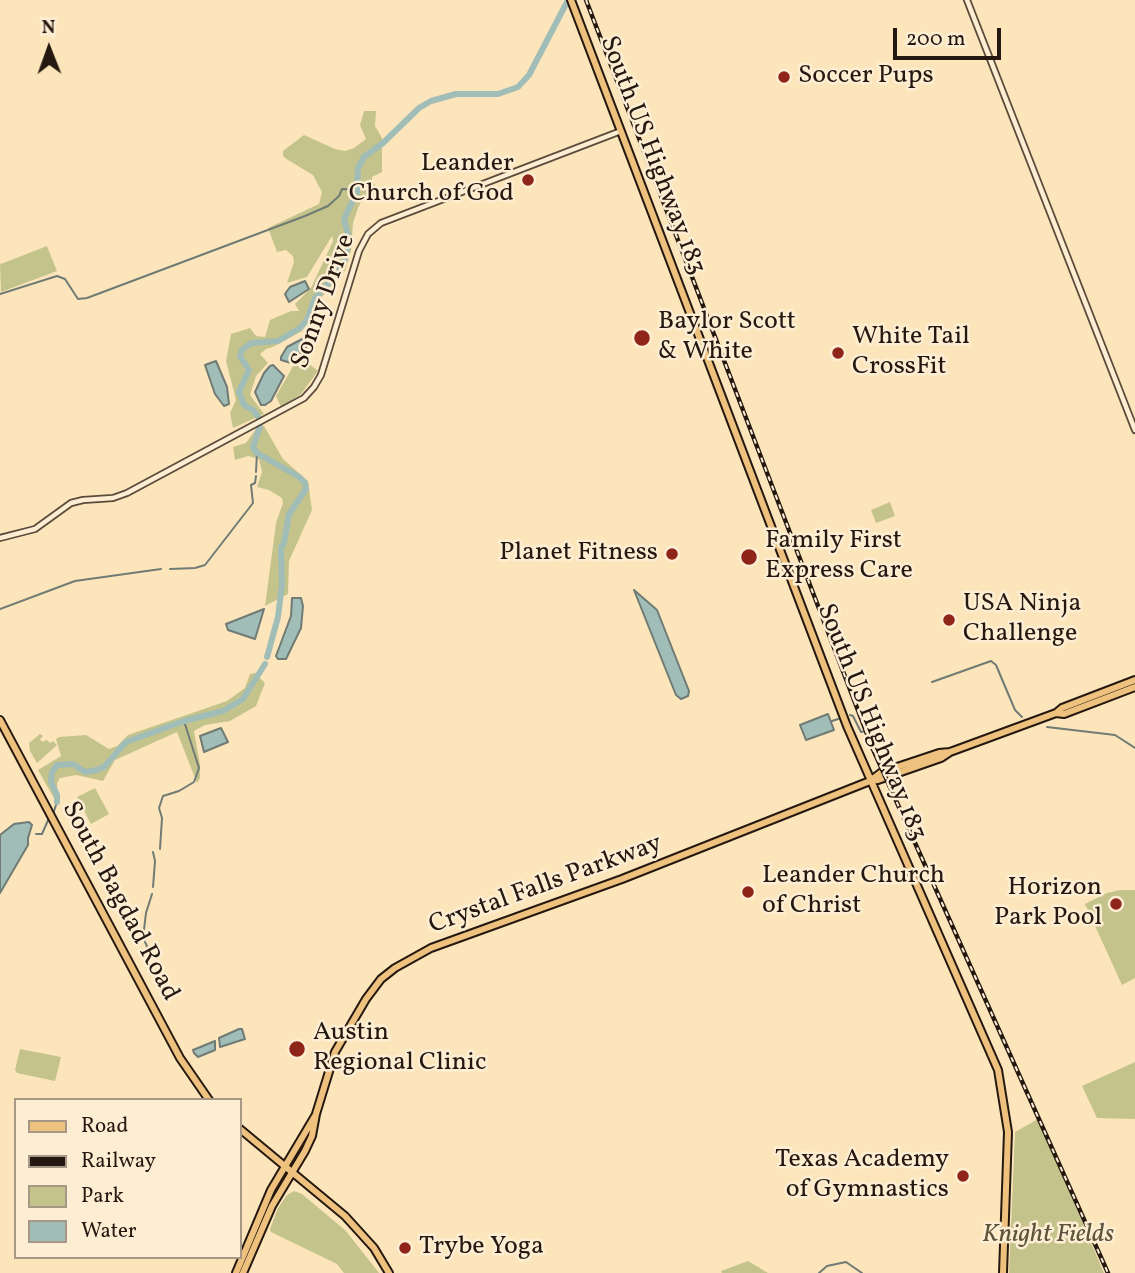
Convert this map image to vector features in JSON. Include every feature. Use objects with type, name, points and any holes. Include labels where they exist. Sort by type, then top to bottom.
[{"type":"main road","name":"South US Highway 183","points":[[571,1],[870,781],[998,1070],[1008,1132],[1003,1273]]},
{"type":"main road","points":[[1056,713],[1062,708],[1135,680]]},
{"type":"main road","points":[[1056,713],[1064,714],[1135,687]]},
{"type":"main road","name":"Crystal Falls Parkway","points":[[236,1273],[269,1205],[312,1136],[335,1052],[354,1017],[381,979],[410,958],[622,879],[870,781],[941,758],[950,752],[1056,713]]},
{"type":"main road","name":"South Bagdad Road","points":[[0,720],[180,1058],[208,1098]]},
{"type":"main road","name":"Crystal Falls Parkway","points":[[243,1273],[285,1167],[316,1114]]},
{"type":"main road","points":[[242,1131],[353,1224],[374,1248],[390,1273]]},
{"type":"street","points":[[967,0],[1135,430]]},
{"type":"street","name":"Sonny Drive","points":[[0,538],[35,529],[71,503],[83,499],[113,498],[127,493],[304,398],[321,375],[359,251],[369,234],[381,223],[621,131]]},
{"type":"green space","points":[[364,111],[376,111],[375,126],[382,138],[382,172],[372,177],[381,193],[361,202],[353,223],[351,251],[345,271],[321,298],[302,331],[260,354],[268,363],[256,376],[250,395],[264,414],[233,428],[230,413],[236,400],[226,361],[231,334],[250,328],[256,336],[265,337],[270,320],[291,311],[299,311],[295,304],[311,288],[333,241],[332,236],[307,277],[287,283],[294,262],[293,256],[286,250],[277,252],[268,228],[319,204],[322,192],[313,175],[283,156],[283,151],[304,135],[335,149],[345,151],[354,148],[366,139],[360,125]]},
{"type":"green space","points":[[47,246],[57,271],[1,292],[0,263]]},
{"type":"green space","points":[[299,356],[318,371],[301,394],[281,407],[276,396]]},
{"type":"green space","points":[[264,426],[283,459],[308,481],[312,510],[289,561],[288,594],[265,606],[282,498],[257,487],[262,472],[259,459],[248,456],[235,460],[233,447],[246,443],[256,429]]},
{"type":"green space","points":[[890,502],[895,516],[876,523],[871,510]]},
{"type":"green space","points":[[255,673],[265,683],[256,706],[230,721],[205,725],[194,731],[200,765],[200,778],[197,783],[177,732],[115,760],[103,781],[76,775],[60,778],[57,783],[58,801],[38,770],[61,756],[56,739],[59,737],[86,735],[109,749],[117,746],[128,735],[227,701],[245,688],[250,674]]},
{"type":"green space","points":[[40,734],[43,736],[40,739],[42,742],[53,741],[57,745],[37,763],[29,743]]},
{"type":"green space","points":[[95,788],[109,814],[91,824],[77,797]]},
{"type":"green space","points":[[1120,890],[1135,890],[1135,978],[1122,985],[1085,904]]},
{"type":"green space","points":[[20,1049],[61,1057],[55,1081],[17,1073],[15,1070]]},
{"type":"green space","points":[[1135,1062],[1135,1119],[1097,1118],[1082,1086]]},
{"type":"green space","name":"Knight Fields","points":[[1038,1119],[1104,1273],[1009,1273],[1015,1132]]},
{"type":"green space","points":[[294,1191],[302,1194],[346,1231],[379,1273],[344,1273],[337,1264],[271,1232],[278,1208],[287,1195]]},
{"type":"green space","points":[[748,1261],[768,1273],[721,1271]]},
{"type":"water","points":[[305,281],[309,289],[289,302],[285,294],[290,287]]},
{"type":"water","points":[[306,337],[311,340],[291,363],[281,360],[287,347]]},
{"type":"water","points":[[216,361],[227,387],[229,404],[224,406],[215,394],[205,365]]},
{"type":"water","points":[[273,365],[284,376],[271,401],[261,405],[255,392]]},
{"type":"water","points":[[634,590],[657,610],[689,691],[688,696],[681,699],[676,695]]},
{"type":"water","points":[[292,598],[301,598],[301,628],[286,659],[278,659],[276,656],[291,616]]},
{"type":"water","points":[[264,609],[255,639],[228,630],[226,624]]},
{"type":"water","points":[[828,714],[834,730],[806,740],[800,725]]},
{"type":"water","points":[[221,728],[228,742],[204,752],[200,736]]},
{"type":"water","points":[[29,822],[32,825],[28,845],[0,893],[0,835],[14,824]]},
{"type":"water","points":[[242,1029],[245,1039],[220,1047],[219,1038]]},
{"type":"water","points":[[215,1041],[215,1050],[198,1057],[194,1053],[193,1050]]},
{"type":"waterway","points":[[259,418],[253,410],[244,405],[239,392],[249,370],[240,356],[242,350],[251,343],[278,341],[300,328],[307,320],[315,298],[337,274],[345,259],[349,239],[344,219],[357,192],[358,168],[364,157],[383,143],[419,108],[431,101],[456,94],[498,94],[518,87],[529,75],[568,0]]},
{"type":"waterway","points":[[0,294],[57,276],[65,279],[78,299],[87,298],[305,216],[328,206],[339,196],[342,189],[357,190]]},
{"type":"waterway","points":[[260,426],[253,447],[257,453],[299,477],[305,483],[306,489],[289,514],[281,547],[282,584],[278,617],[267,657]]},
{"type":"waterway","points":[[256,472],[257,453]]},
{"type":"waterway","points":[[170,569],[205,565],[253,503],[251,485],[255,483],[256,476]]},
{"type":"waterway","points":[[0,609],[75,581],[161,569]]},
{"type":"waterway","points":[[932,682],[991,661],[996,665],[1015,710],[1022,717]]},
{"type":"waterway","points":[[57,802],[51,782],[52,772],[57,765],[73,764],[85,772],[97,770],[104,767],[126,742],[184,721],[223,711],[243,699],[265,664]]},
{"type":"waterway","points":[[850,715],[861,732],[876,729]]},
{"type":"waterway","points":[[832,721],[838,719]]},
{"type":"waterway","points":[[160,849],[162,818],[159,808],[163,796],[194,782],[199,768],[184,721]]},
{"type":"waterway","points":[[1047,727],[1115,735],[1135,748]]},
{"type":"waterway","points":[[53,814],[57,802]]},
{"type":"waterway","points":[[36,834],[42,834],[49,818]]},
{"type":"waterway","points":[[153,852],[153,887]]},
{"type":"waterway","points":[[146,950],[143,938],[152,894]]},
{"type":"waterway","points":[[819,1273],[827,1266],[846,1262],[862,1273]]},
{"type":"railway","points":[[586,0],[872,747],[1108,1273]]},
{"type":"place","name":"Soccer Pups","points":[[784,77]]},
{"type":"place","name":"Leander Church of God","points":[[528,180]]},
{"type":"place","name":"Baylor Scott & White","points":[[642,338]]},
{"type":"place","name":"White Tail CrossFit","points":[[838,353]]},
{"type":"place","name":"Planet Fitness","points":[[672,554]]},
{"type":"place","name":"Family First Express Care","points":[[749,557]]},
{"type":"place","name":"USA Ninja Challenge","points":[[949,620]]},
{"type":"place","name":"Leander Church of Christ","points":[[748,892]]},
{"type":"place","name":"Horizon Park Pool","points":[[1116,904]]},
{"type":"place","name":"Austin Regional Clinic","points":[[297,1049]]},
{"type":"place","name":"Texas Academy of Gymnastics","points":[[963,1176]]},
{"type":"place","name":"Trybe Yoga","points":[[405,1248]]}]
